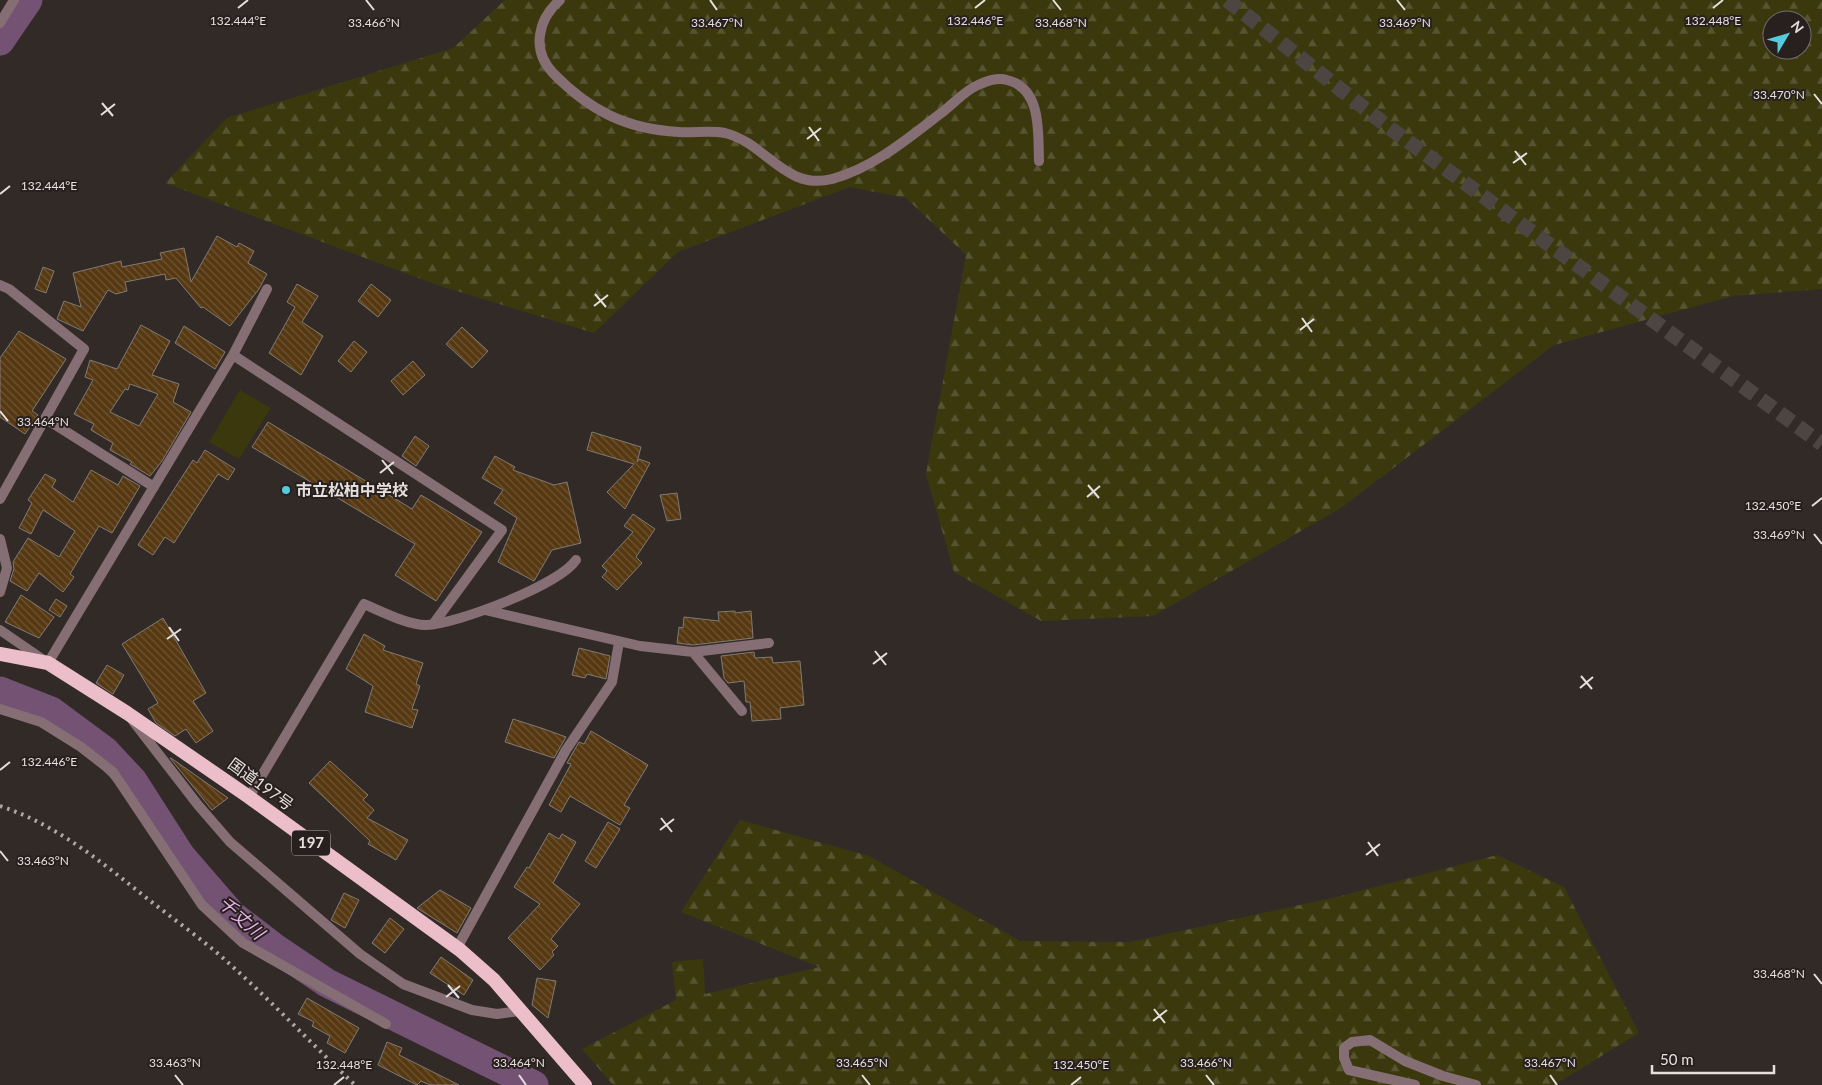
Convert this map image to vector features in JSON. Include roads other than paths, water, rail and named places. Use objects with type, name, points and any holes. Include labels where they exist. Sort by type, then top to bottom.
[{"type":"highway","name":"国道197号","points":[[0,654],[48,663],[127,713],[249,797],[457,948],[494,980],[585,1085]]},
{"type":"street","points":[[0,23],[14,0]]},
{"type":"street","points":[[560,0],[548,10],[540,28],[540,46],[547,66],[569,89],[600,113],[633,125],[677,132],[725,134],[746,142],[779,168],[796,178],[811,181],[832,179],[865,166],[914,134],[976,85],[997,78],[1009,80],[1026,90],[1031,97],[1038,120],[1039,161]]},
{"type":"street","points":[[0,285],[9,289],[84,349],[0,499]]},
{"type":"street","points":[[0,630],[48,663],[233,355],[267,289]]},
{"type":"street","points":[[233,355],[502,530],[434,623]]},
{"type":"street","points":[[46,419],[154,487]]},
{"type":"street","points":[[0,539],[7,568],[0,592]]},
{"type":"street","points":[[249,797],[364,604],[392,616],[425,625],[485,610],[527,592],[570,568],[576,560]]},
{"type":"street","points":[[485,610],[619,642],[692,652],[769,643]]},
{"type":"street","points":[[457,948],[566,750],[612,682],[619,642]]},
{"type":"street","points":[[692,652],[742,711]]},
{"type":"street","points":[[0,709],[41,722],[80,747],[113,772],[202,905],[243,944],[386,1024]]},
{"type":"street","points":[[127,713],[198,805],[230,842],[360,954],[403,984],[472,1010],[497,1014],[520,1011]]},
{"type":"street","points":[[1416,1085],[1349,1070],[1344,1058],[1344,1048],[1352,1042],[1370,1040],[1405,1061],[1443,1076],[1476,1085]]},
{"type":"waterway","points":[[0,41],[28,0]]},
{"type":"waterway","name":"千丈川","points":[[0,691],[51,711],[105,751],[133,781],[181,856],[232,915],[275,948],[327,983],[534,1085]]},
{"type":"tunnel","points":[[1227,0],[1387,126],[1822,444]]},
{"type":"railway","points":[[0,806],[39,823],[76,844],[200,939],[249,981],[355,1085]]},
{"type":"place","name":"市立松柏中学校","points":[[286,490]]}]
